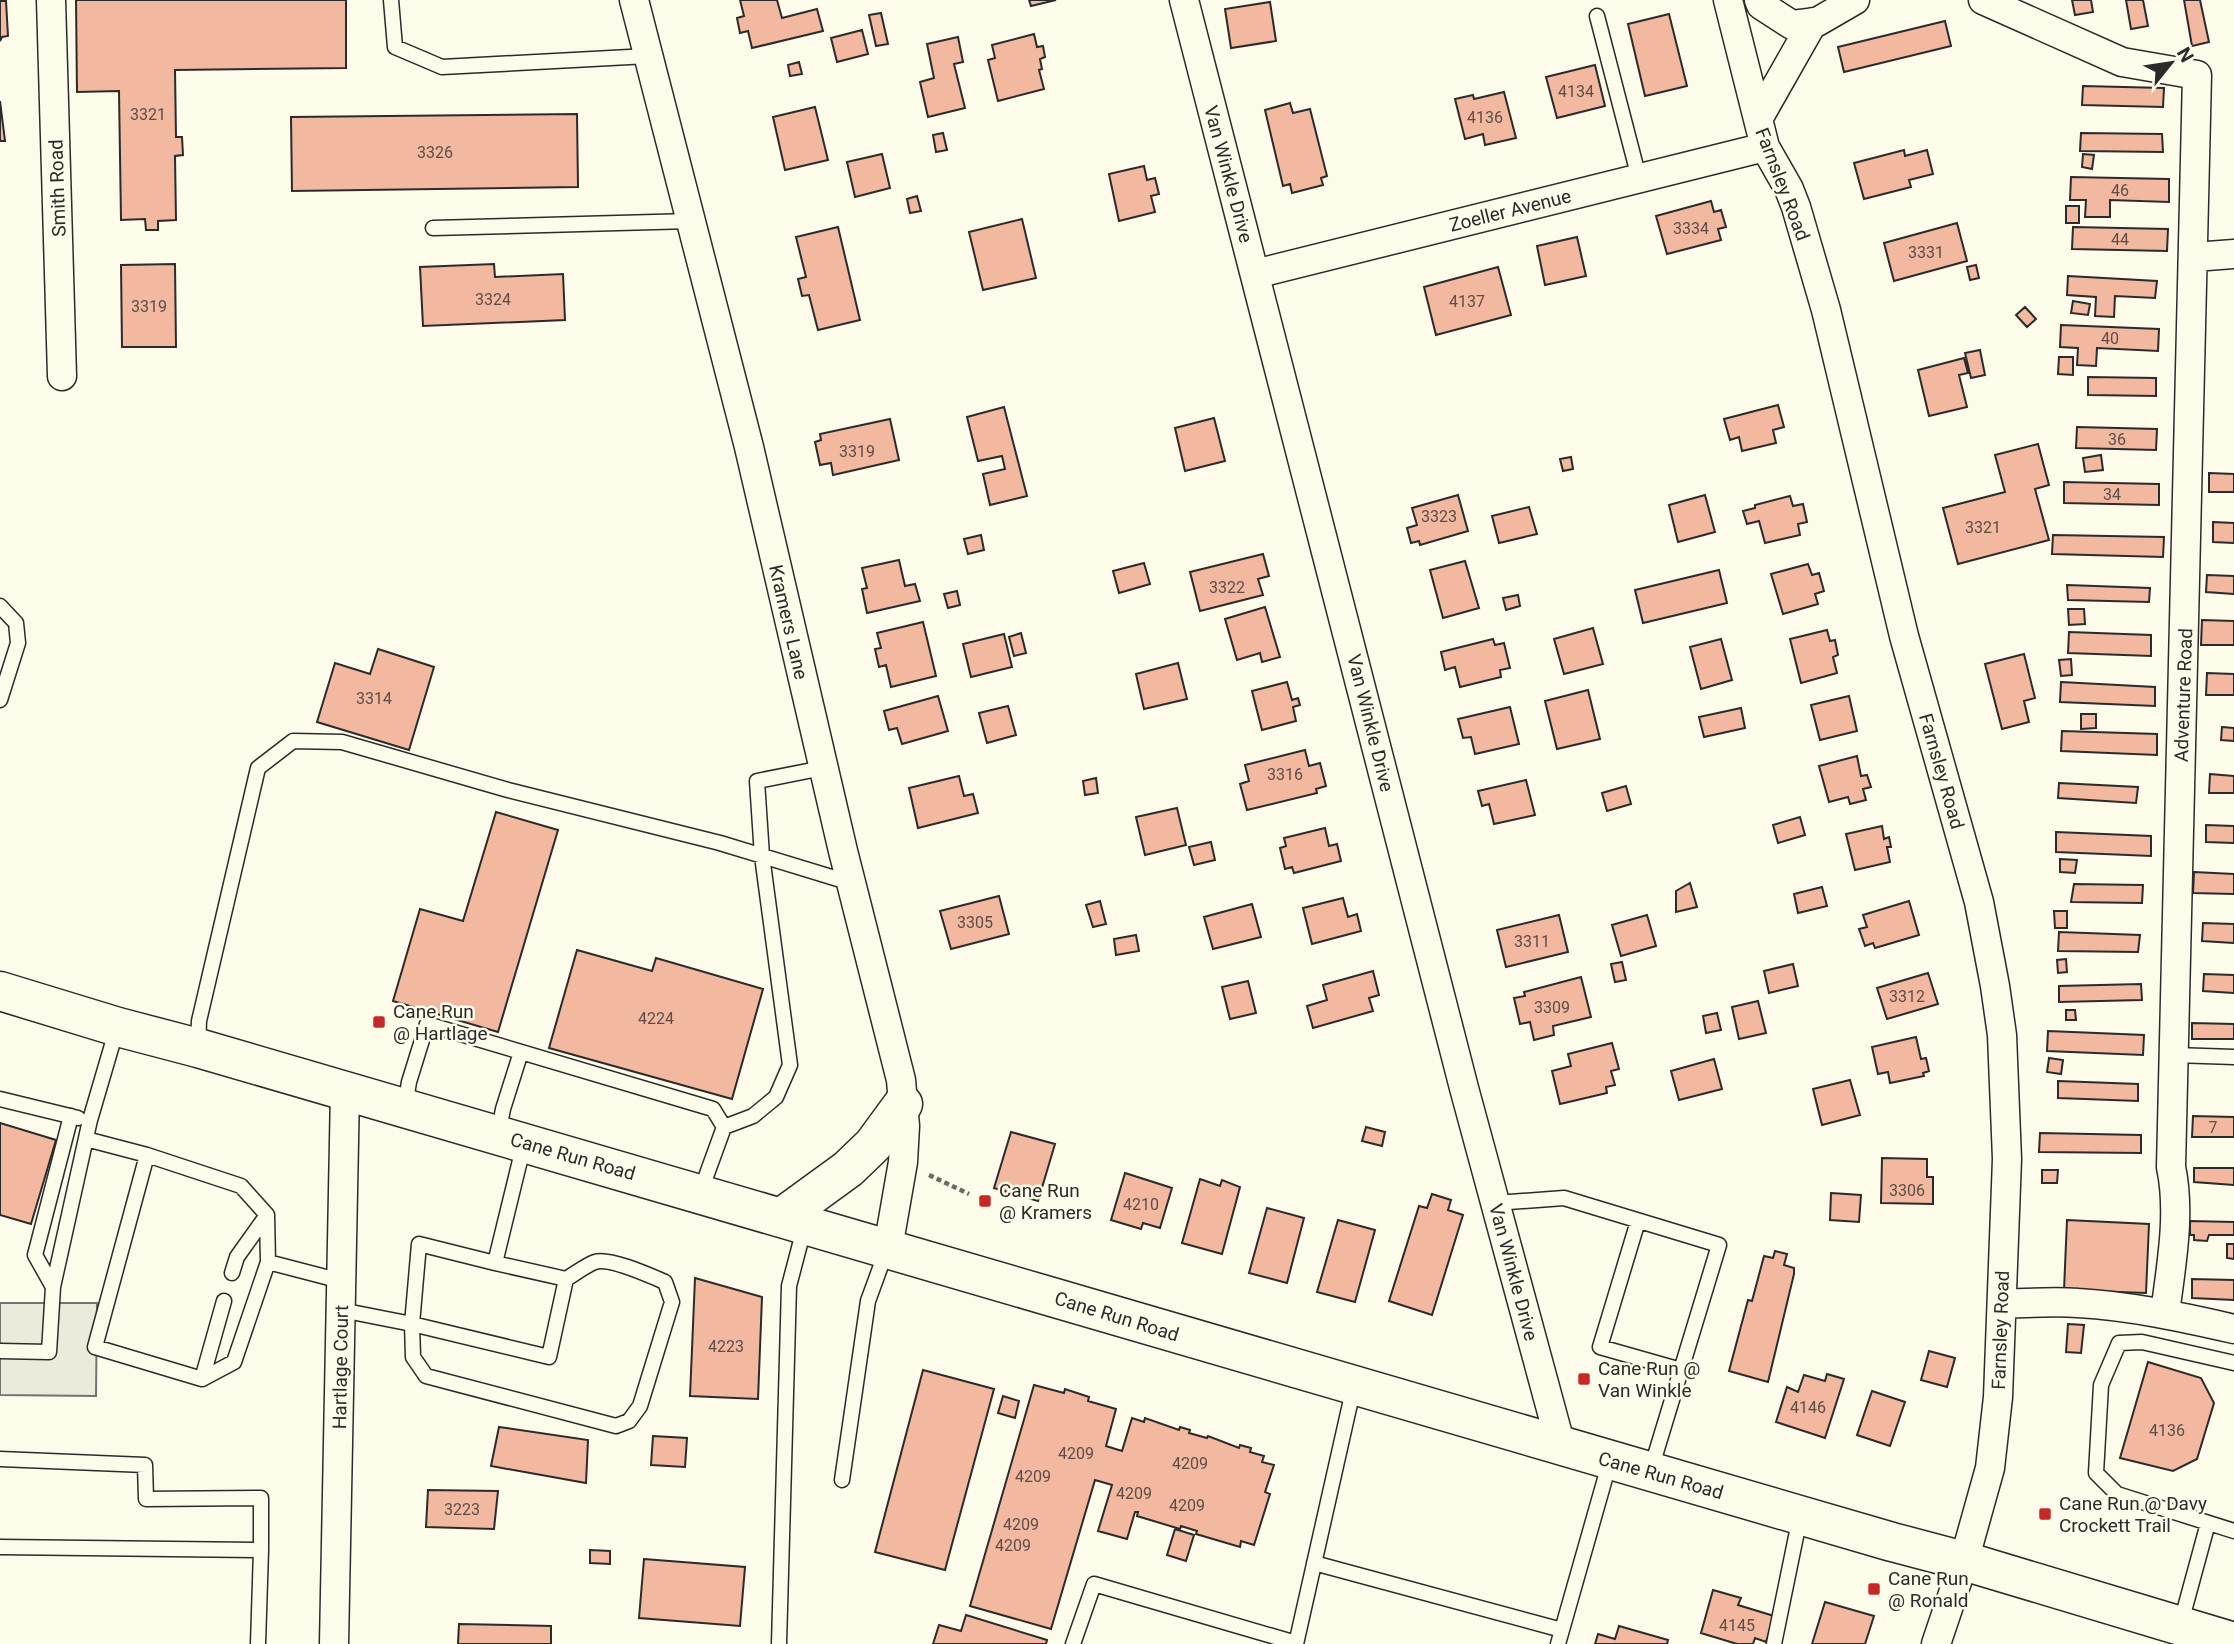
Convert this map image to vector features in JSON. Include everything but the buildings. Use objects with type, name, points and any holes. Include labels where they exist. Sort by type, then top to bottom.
[{"type":"highway","name":"Cane Run Road","points":[[0,991],[1800,1516],[1964,1561],[2234,1642]]},
{"type":"highway","points":[[794,1221],[873,1145],[903,1104]]},
{"type":"street","name":"Smith Road","points":[[51,0],[62,376]]},
{"type":"street","name":"Kramers Lane","points":[[634,0],[749,447],[823,768],[901,1080],[904,1162],[888,1248]]},
{"type":"street","name":"Van Winkle Drive","points":[[1184,0],[1495,1203],[1561,1446]]},
{"type":"street","name":"Farnsley Road","points":[[1728,0],[1765,147],[1796,207],[1826,310],[1905,636],[1979,902],[1995,986],[2005,1077],[2007,1159],[1998,1397],[1990,1468],[1964,1561],[1936,1644]]},
{"type":"street","points":[[1759,0],[1761,5],[1792,25],[1813,22],[1845,8],[1855,0]]},
{"type":"street","name":"Adventure Road","points":[[1983,0],[2122,62],[2197,75],[2171,1167],[2175,1184],[2172,1250],[2165,1313]]},
{"type":"street","points":[[1758,119],[1813,22]]},
{"type":"street","name":"Zoeller Avenue","points":[[1255,274],[1765,147]]},
{"type":"street","points":[[2194,257],[2234,254]]},
{"type":"street","name":"Hartlage Court","points":[[334,1644],[345,1091]]},
{"type":"street","points":[[2002,1304],[2076,1303],[2165,1313],[2234,1329]]},
{"type":"lane","points":[[391,0],[395,47],[442,66],[648,56]]},
{"type":"lane","points":[[1597,16],[1639,178]]},
{"type":"lane","points":[[433,228],[691,221]]},
{"type":"lane","points":[[0,606],[16,623],[18,643],[0,700]]},
{"type":"lane","points":[[198,1048],[200,1021],[258,768],[293,741],[342,741],[508,790],[762,856],[851,883]]},
{"type":"lane","points":[[700,1194],[724,1127],[753,1116],[776,1097],[790,1065],[762,856],[757,781],[823,768]]},
{"type":"lane","points":[[404,1108],[427,1024],[713,1109],[724,1127]]},
{"type":"lane","points":[[0,1351],[49,1352],[53,1287],[90,1120],[118,1027]]},
{"type":"lane","points":[[495,1263],[511,1138],[503,1109],[521,1052]]},
{"type":"lane","points":[[2174,1055],[2234,1056]]},
{"type":"lane","points":[[0,1099],[90,1120]]},
{"type":"lane","points":[[53,1287],[35,1255],[71,1116]]},
{"type":"lane","points":[[86,1139],[146,1155],[241,1186],[267,1215],[268,1262],[234,1362],[202,1379],[94,1348],[146,1155]]},
{"type":"lane","points":[[1495,1203],[1564,1198],[1719,1245],[1650,1471]]},
{"type":"lane","points":[[232,1273],[237,1257],[267,1215]]},
{"type":"lane","points":[[779,1644],[789,1286],[794,1221]]},
{"type":"lane","points":[[1638,1221],[1600,1347],[1681,1370]]},
{"type":"lane","points":[[419,1244],[566,1279],[596,1262],[603,1261],[647,1273],[665,1282],[672,1301],[640,1406],[629,1421],[616,1426],[426,1376],[413,1357],[412,1324],[419,1244]]},
{"type":"lane","points":[[842,1480],[867,1301],[888,1248]]},
{"type":"lane","points":[[268,1262],[341,1281]]},
{"type":"lane","points":[[341,1310],[549,1357],[566,1279]]},
{"type":"lane","points":[[202,1379],[224,1301]]},
{"type":"lane","points":[[2234,1363],[2142,1342],[2119,1343],[2101,1385],[2096,1473],[2118,1494],[2234,1531]]},
{"type":"lane","points":[[1073,1644],[1094,1584],[1296,1644],[1354,1385]]},
{"type":"lane","points":[[0,1459],[145,1465],[146,1499],[261,1498],[258,1644]]},
{"type":"lane","points":[[1314,1563],[1560,1637],[1610,1460]]},
{"type":"lane","points":[[1774,1644],[1800,1516]]},
{"type":"lane","points":[[2179,1626],[2208,1523]]},
{"type":"lane","points":[[0,1547],[261,1550]]},
{"type":"path","points":[[904,1162],[969,1194]]},
{"type":"shaded area","points":[[0,1303],[97,1303],[96,1396],[0,1395]]},
{"type":"place","name":"Cane Run @ Hartlage","points":[[379,1022]]},
{"type":"place","name":"Cane Run @ Kramers","points":[[985,1201]]},
{"type":"place","name":"Cane Run @ Van Winkle","points":[[1584,1379]]},
{"type":"place","name":"Cane Run @ Davy Crockett Trail","points":[[2045,1514]]},
{"type":"place","name":"Cane Run @ Ronald","points":[[1874,1589]]}]
